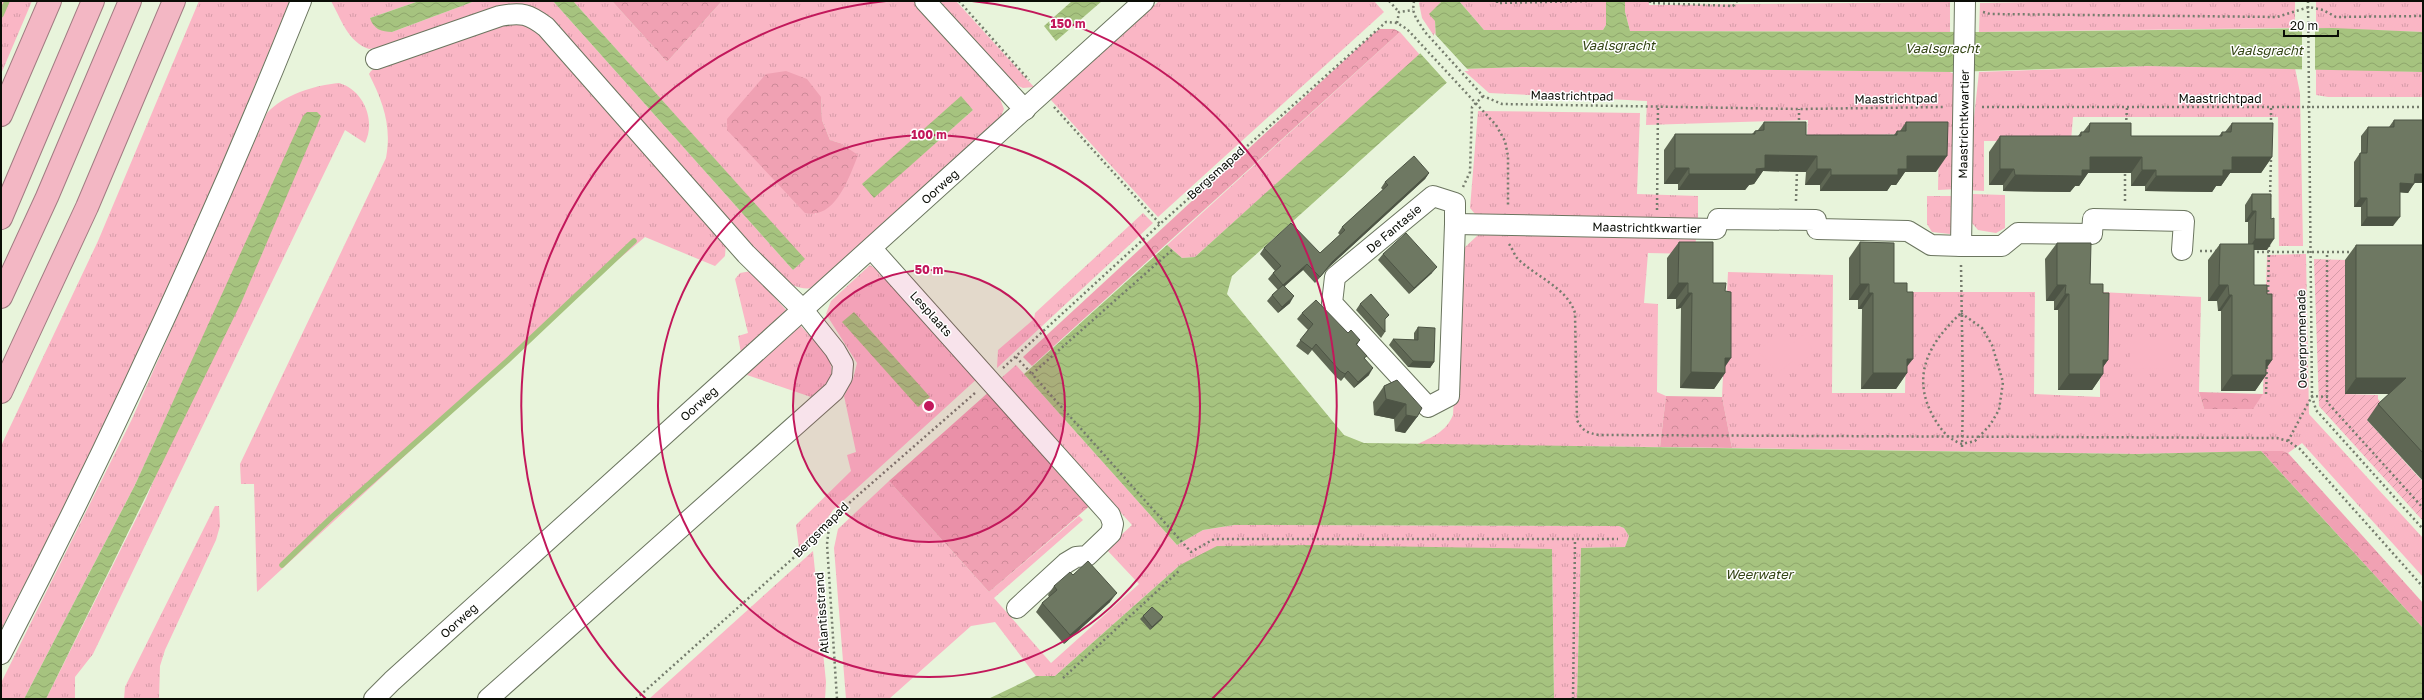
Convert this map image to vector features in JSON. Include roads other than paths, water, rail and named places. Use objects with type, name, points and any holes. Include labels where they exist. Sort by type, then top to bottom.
[{"type":"highway","points":[[1,115],[50,1]]},
{"type":"highway","points":[[1,218],[94,1]]},
{"type":"highway","points":[[1,297],[47,197],[130,1]]},
{"type":"highway","points":[[1,392],[87,207],[174,1]]},
{"type":"street","points":[[1,654],[115,423],[171,304],[252,121],[301,1]]},
{"type":"street","points":[[925,1],[1026,110]]},
{"type":"street","name":"Oorweg","points":[[374,699],[409,665],[1026,110],[1144,1]]},
{"type":"street","name":"Maastrichtkwartier","points":[[1962,246],[1965,107],[1965,4]]},
{"type":"street","points":[[376,59],[500,16],[515,13],[531,16],[546,27],[746,254],[803,310],[835,350],[843,364],[842,377],[834,391],[488,699]]},
{"type":"street","name":"De Fantasie","points":[[1433,196],[1455,203],[1454,224],[1449,396],[1428,407],[1332,303],[1336,277],[1433,196]]},
{"type":"street","name":"Maastrichtkwartier","points":[[1454,224],[1716,229],[1718,219],[1816,220],[1817,230],[1908,231],[1932,245],[2002,246],[2018,233],[2092,234],[2093,219],[2184,221],[2182,250]]},
{"type":"street","name":"Lesplaats","points":[[872,249],[1110,515],[1113,524],[1111,533],[1087,556],[1076,557],[1066,563],[1017,608]]},
{"type":"water","points":[[419,1],[475,1],[392,32],[378,29],[371,22],[370,18]]},
{"type":"water","points":[[553,1],[573,1],[805,259],[793,270]]},
{"type":"water","points":[[1072,1],[1102,1],[1056,41],[1044,26]]},
{"type":"water","name":"Weerwater","points":[[1442,1],[1459,1],[1484,30],[1603,30],[1606,25],[1606,1],[1625,1],[1625,12],[1630,31],[1979,32],[2333,28],[2423,32],[2423,72],[2147,66],[1950,72],[1522,67],[1462,69],[1232,276],[1227,294],[1344,435],[1364,443],[2136,454],[2261,451],[2423,628],[2423,699],[1577,699],[1581,548],[1625,547],[1629,536],[1624,528],[1619,526],[1234,525],[1203,530],[1177,545],[1024,374],[1167,245],[1182,258],[1195,257],[1436,39],[1435,21],[1429,14]]},
{"type":"water","points":[[961,96],[973,110],[874,198],[862,184]]},
{"type":"water","points":[[307,112],[317,112],[321,116],[241,303],[46,699],[24,699],[135,485],[303,116]]},
{"type":"water","points":[[854,312],[930,397],[918,407],[842,322]]},
{"type":"water","points":[[1311,545],[1552,549],[1554,699],[988,699],[1036,676],[1055,676],[1180,565],[1217,546]]},
{"type":"waterway","points":[[1,15],[7,1]]},
{"type":"waterway","points":[[282,565],[333,516],[507,361],[634,241]]},
{"type":"water label","name":"Vaalsgracht","points":[[1618,45]]},
{"type":"water label","name":"Vaalsgracht","points":[[1942,48]]},
{"type":"water label","name":"Vaalsgracht","points":[[2266,50]]}]
